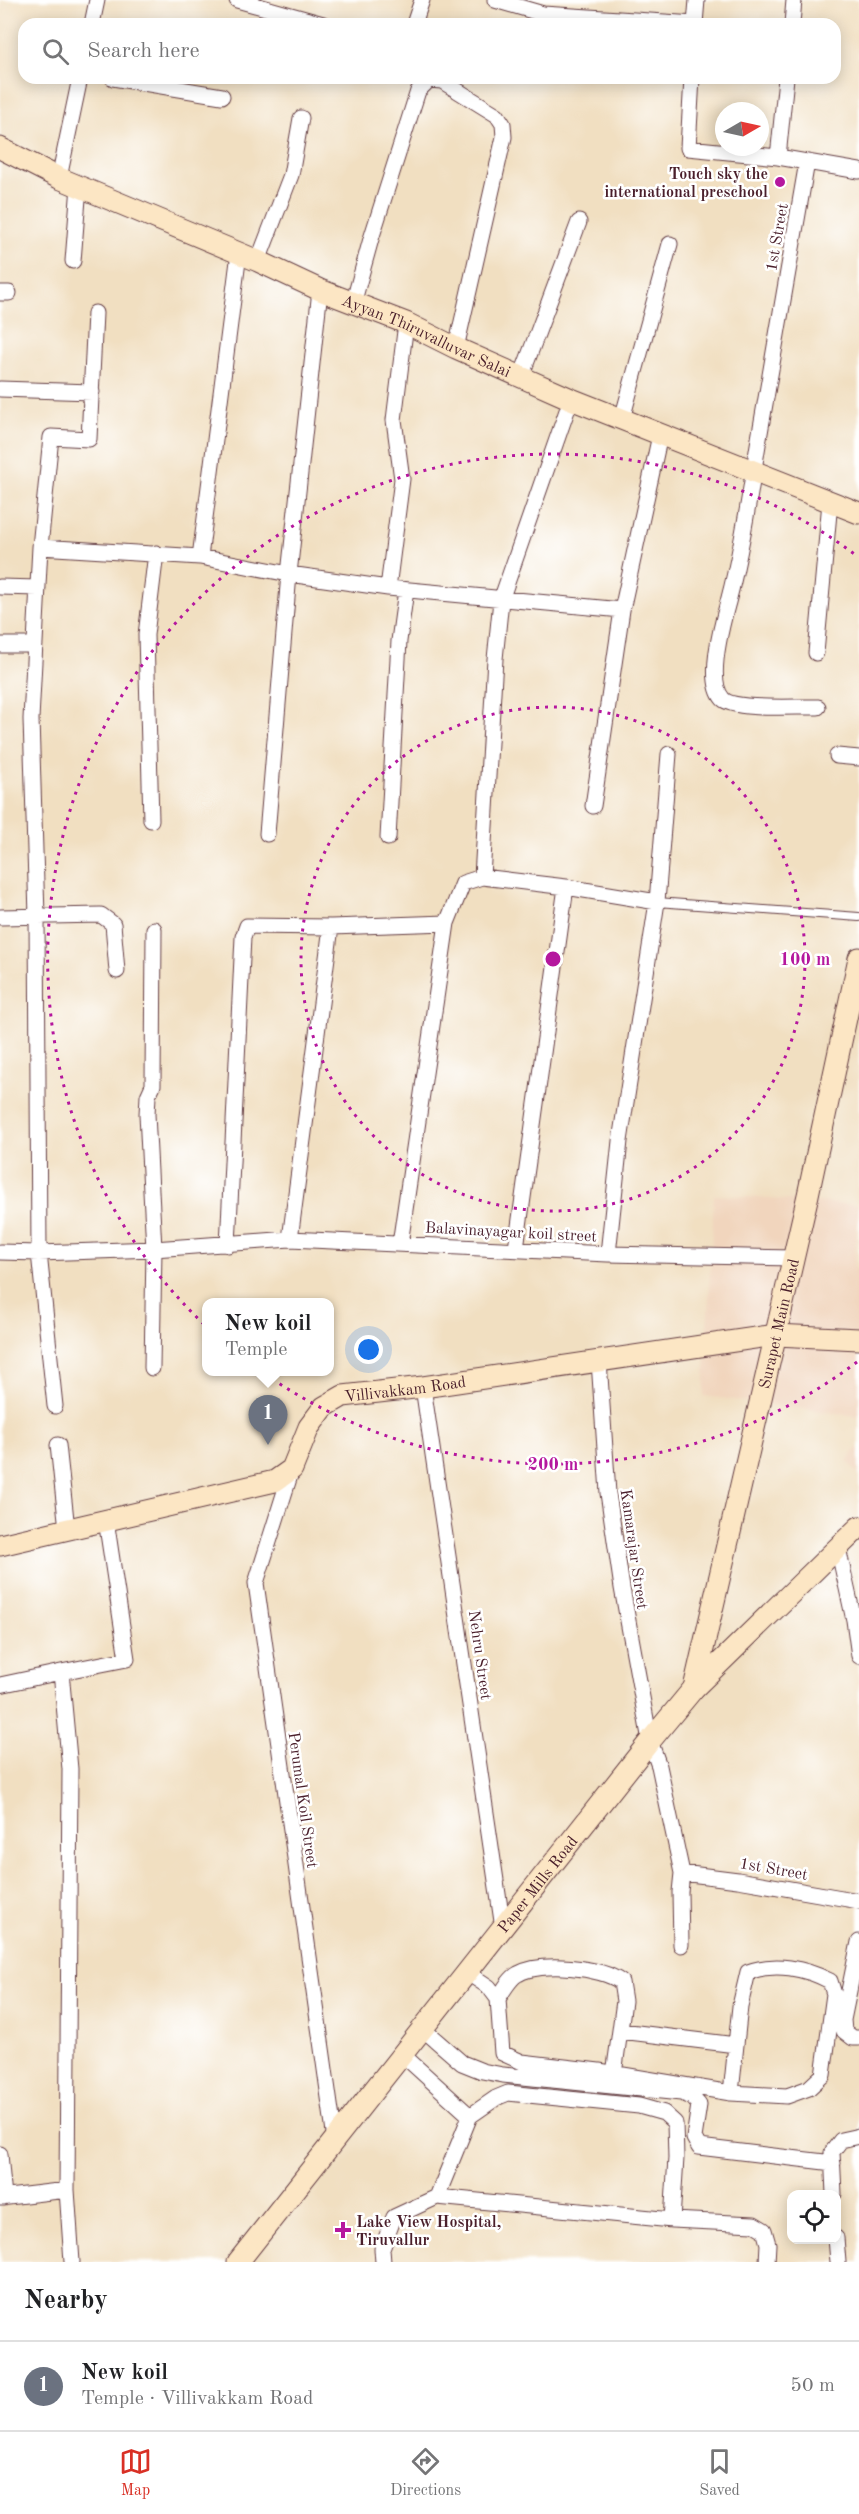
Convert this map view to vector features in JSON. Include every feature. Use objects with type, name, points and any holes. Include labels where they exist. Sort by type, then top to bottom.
[{"type":"street","points":[[93,18],[97,0]]},
{"type":"street","points":[[237,0],[302,18]]},
{"type":"street","points":[[416,18],[422,0]]},
{"type":"street","points":[[495,0],[543,14],[610,18]]},
{"type":"street","points":[[582,16],[584,0]]},
{"type":"street","points":[[696,18],[697,0]]},
{"type":"street","points":[[792,18],[794,0]]},
{"type":"street","points":[[73,261],[69,182],[79,84]]},
{"type":"street","points":[[149,84],[222,96]]},
{"type":"street","points":[[353,304],[370,239],[418,91],[425,84]]},
{"type":"street","points":[[447,84],[496,115],[503,124],[504,137],[456,348]]},
{"type":"street","points":[[692,84],[688,148],[778,157],[859,171]]},
{"type":"street","points":[[778,157],[785,84]]},
{"type":"street","points":[[200,557],[248,257],[291,175],[301,118]]},
{"type":"street","name":"Ayyan Thiruvalluvar Salai","points":[[0,148],[69,182],[248,257],[320,290],[406,322],[456,348],[571,399],[859,513]]},
{"type":"street","name":"1st Street","points":[[807,162],[753,471],[728,601],[719,629],[716,654],[718,691],[725,701],[741,706],[818,707]]},
{"type":"street","points":[[521,377],[579,222]]},
{"type":"street","points":[[622,419],[670,244]]},
{"type":"street","points":[[267,834],[289,574],[320,290]]},
{"type":"street","points":[[55,1406],[39,1253],[38,916],[31,719],[40,547],[51,437],[89,439],[95,313]]},
{"type":"street","points":[[388,588],[402,479],[394,420],[406,322]]},
{"type":"street","points":[[0,389],[92,392]]},
{"type":"street","points":[[482,877],[495,659],[501,600],[571,399]]},
{"type":"street","points":[[593,806],[622,610],[660,435]]},
{"type":"street","points":[[816,653],[830,502]]},
{"type":"street","points":[[40,547],[200,557],[289,574],[388,588],[622,610]]},
{"type":"street","points":[[151,820],[146,635],[156,553]]},
{"type":"street","points":[[0,587],[38,588]]},
{"type":"street","points":[[388,838],[399,642],[406,590]]},
{"type":"street","points":[[0,645],[35,645]]},
{"type":"street","points":[[608,1254],[620,1141],[657,902],[669,754]]},
{"type":"street","points":[[837,756],[859,758]]},
{"type":"street","points":[[400,1244],[447,923],[463,883],[482,877],[566,887],[657,902]]},
{"type":"street","points":[[516,1248],[566,887]]},
{"type":"street","points":[[0,917],[101,915],[113,924],[117,971]]},
{"type":"street","points":[[228,1245],[243,937],[248,926],[331,927],[447,923]]},
{"type":"street","points":[[290,1239],[331,927]]},
{"type":"street","points":[[152,1368],[154,1249],[147,1114],[148,1096],[153,1084],[154,929]]},
{"type":"street","name":"Surapet Main Road","points":[[694,1689],[776,1335],[859,958]]},
{"type":"street","name":"Balavinayagar koil street","points":[[0,1252],[154,1249],[290,1239],[608,1254],[793,1258]]},
{"type":"street","name":"Villivakkam Road","points":[[292,1469],[309,1427],[324,1407],[343,1396],[423,1387],[776,1335],[859,1339]]},
{"type":"street","name":"Kamarajar Street","points":[[599,1361],[608,1493],[622,1588],[650,1741],[659,1766],[682,1873],[681,1945]]},
{"type":"street","name":"Nehru Street","points":[[423,1387],[503,1928]]},
{"type":"street","points":[[58,1445],[67,1529]]},
{"type":"street","points":[[0,1545],[275,1481],[292,1469]]},
{"type":"street","name":"Perumal Koil Street","points":[[292,1469],[256,1583],[335,2140]]},
{"type":"street","points":[[0,1685],[127,1659],[106,1520]]},
{"type":"street","name":"Paper Mills Road","points":[[238,2262],[650,1741],[694,1689],[859,1527]]},
{"type":"street","points":[[838,1548],[854,1620],[859,1656]]},
{"type":"street","points":[[61,1672],[70,1769],[67,2190],[72,2262]]},
{"type":"street","name":"1st Street","points":[[682,1873],[738,1880],[859,1901]]},
{"type":"street","points":[[859,1942],[843,2020],[844,2031],[853,2038],[859,2038]]},
{"type":"street","points":[[468,1973],[489,1987],[498,1999],[502,2053],[522,2062],[731,2093],[787,2096],[809,2088],[823,2076],[834,1994],[830,1981],[817,1974],[782,1967],[764,1966],[748,1972],[740,2006],[731,2093]]},
{"type":"street","points":[[498,1999],[515,1975],[528,1969],[553,1967],[611,1974],[621,1982],[624,2001],[614,2074]]},
{"type":"street","points":[[423,2029],[462,2063],[482,2071],[681,2093],[692,2097],[699,2105],[694,2138],[699,2148],[833,2163]]},
{"type":"street","points":[[621,2031],[736,2045]]},
{"type":"street","points":[[403,2055],[470,2116]]},
{"type":"street","points":[[437,2196],[470,2116],[496,2098],[508,2093],[639,2106],[664,2113],[675,2123],[672,2220]]},
{"type":"street","points":[[834,2190],[832,2152],[841,2140],[859,2136]]},
{"type":"street","points":[[0,2154],[2,2198],[67,2190]]},
{"type":"street","points":[[383,2262],[382,2249],[394,2217],[437,2196],[672,2220],[754,2224],[764,2230],[768,2244],[766,2262]]},
{"type":"street","points":[[837,2244],[838,2262]]},
{"type":"lane","points":[[657,902],[859,917]]},
{"type":"shaded area","points":[[714,1195],[859,1205],[854,1269],[859,1269],[859,1416],[704,1396]]},
{"type":"shaded area","points":[[859,1447],[859,1474],[847,1461]]},
{"type":"place","name":"Touch sky the international preschool","points":[[780,182]]},
{"type":"place","name":"New koil","points":[[268,1445]]},
{"type":"place","name":"Lake View Hospital, Tiruvallur","points":[[343,2230]]}]
